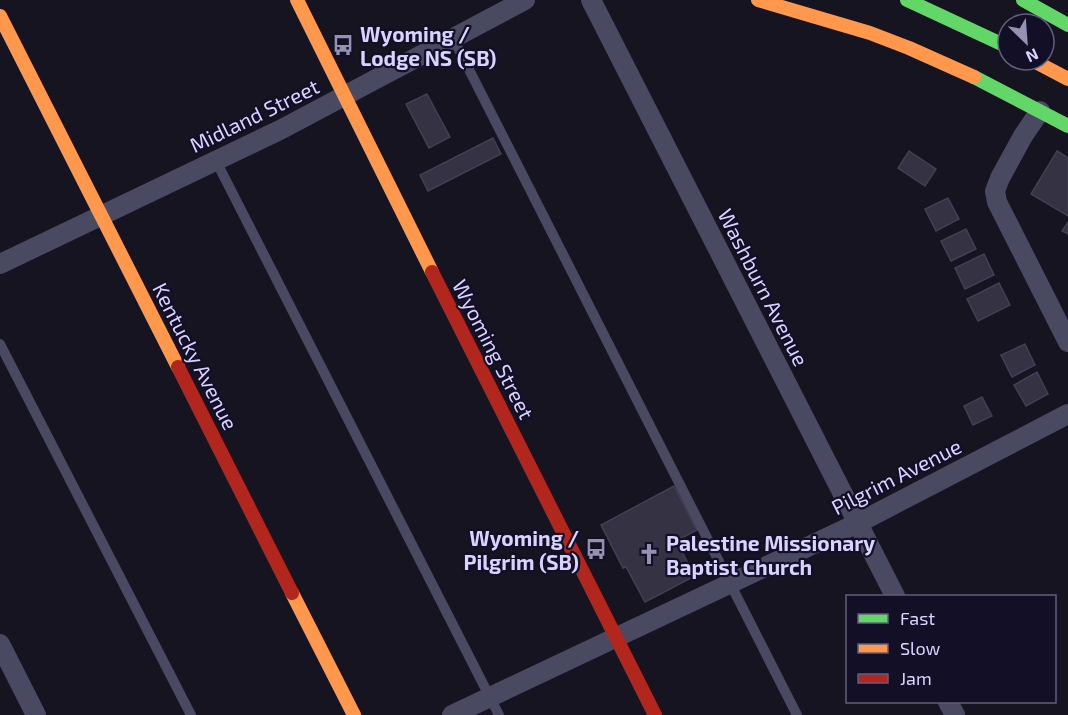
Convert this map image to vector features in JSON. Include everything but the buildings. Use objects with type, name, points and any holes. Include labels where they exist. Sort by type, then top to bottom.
[{"type":"main road","name":"Wyoming Street","points":[[297,0],[403,216],[656,715]]},
{"type":"main road","points":[[758,0],[886,39],[1010,94],[1068,126]]},
{"type":"main road","points":[[907,0],[996,41]]},
{"type":"main road","points":[[1023,0],[1068,25]]},
{"type":"main road","name":"Kentucky Avenue","points":[[0,16],[354,715]]},
{"type":"street","name":"Midland Street","points":[[0,264],[280,130],[525,0]]},
{"type":"street","name":"Washburn Avenue","points":[[591,0],[894,595]]},
{"type":"street","points":[[1040,111],[1023,136],[995,190],[997,202],[1068,342]]},
{"type":"street","name":"Pilgrim Avenue","points":[[452,715],[494,706],[616,638],[858,523],[1068,414]]},
{"type":"street","points":[[0,644],[36,715]]},
{"type":"lane","points":[[453,39],[796,715]]},
{"type":"lane","points":[[216,161],[494,706]]},
{"type":"lane","points":[[0,345],[191,715]]},
{"type":"traffic: fast","points":[[907,0],[996,41]]},
{"type":"traffic: fast","points":[[1023,0],[1068,25]]},
{"type":"traffic: fast","points":[[974,77],[1068,126]]},
{"type":"traffic: slow","points":[[297,0],[432,272]]},
{"type":"traffic: slow","points":[[758,0],[870,33],[974,77]]},
{"type":"traffic: slow","points":[[0,16],[178,367]]},
{"type":"traffic: slow","points":[[1055,72],[1068,79]]},
{"type":"traffic: slow","points":[[292,593],[354,715]]},
{"type":"traffic: jam","points":[[432,272],[655,715]]},
{"type":"traffic: jam","points":[[178,367],[292,593]]},
{"type":"place","name":"Wyoming / Lodge NS (SB)","points":[[343,45]]},
{"type":"place","name":"Wyoming / Pilgrim (SB)","points":[[596,549]]},
{"type":"place","name":"Palestine Missionary Baptist Church","points":[[649,554]]}]
